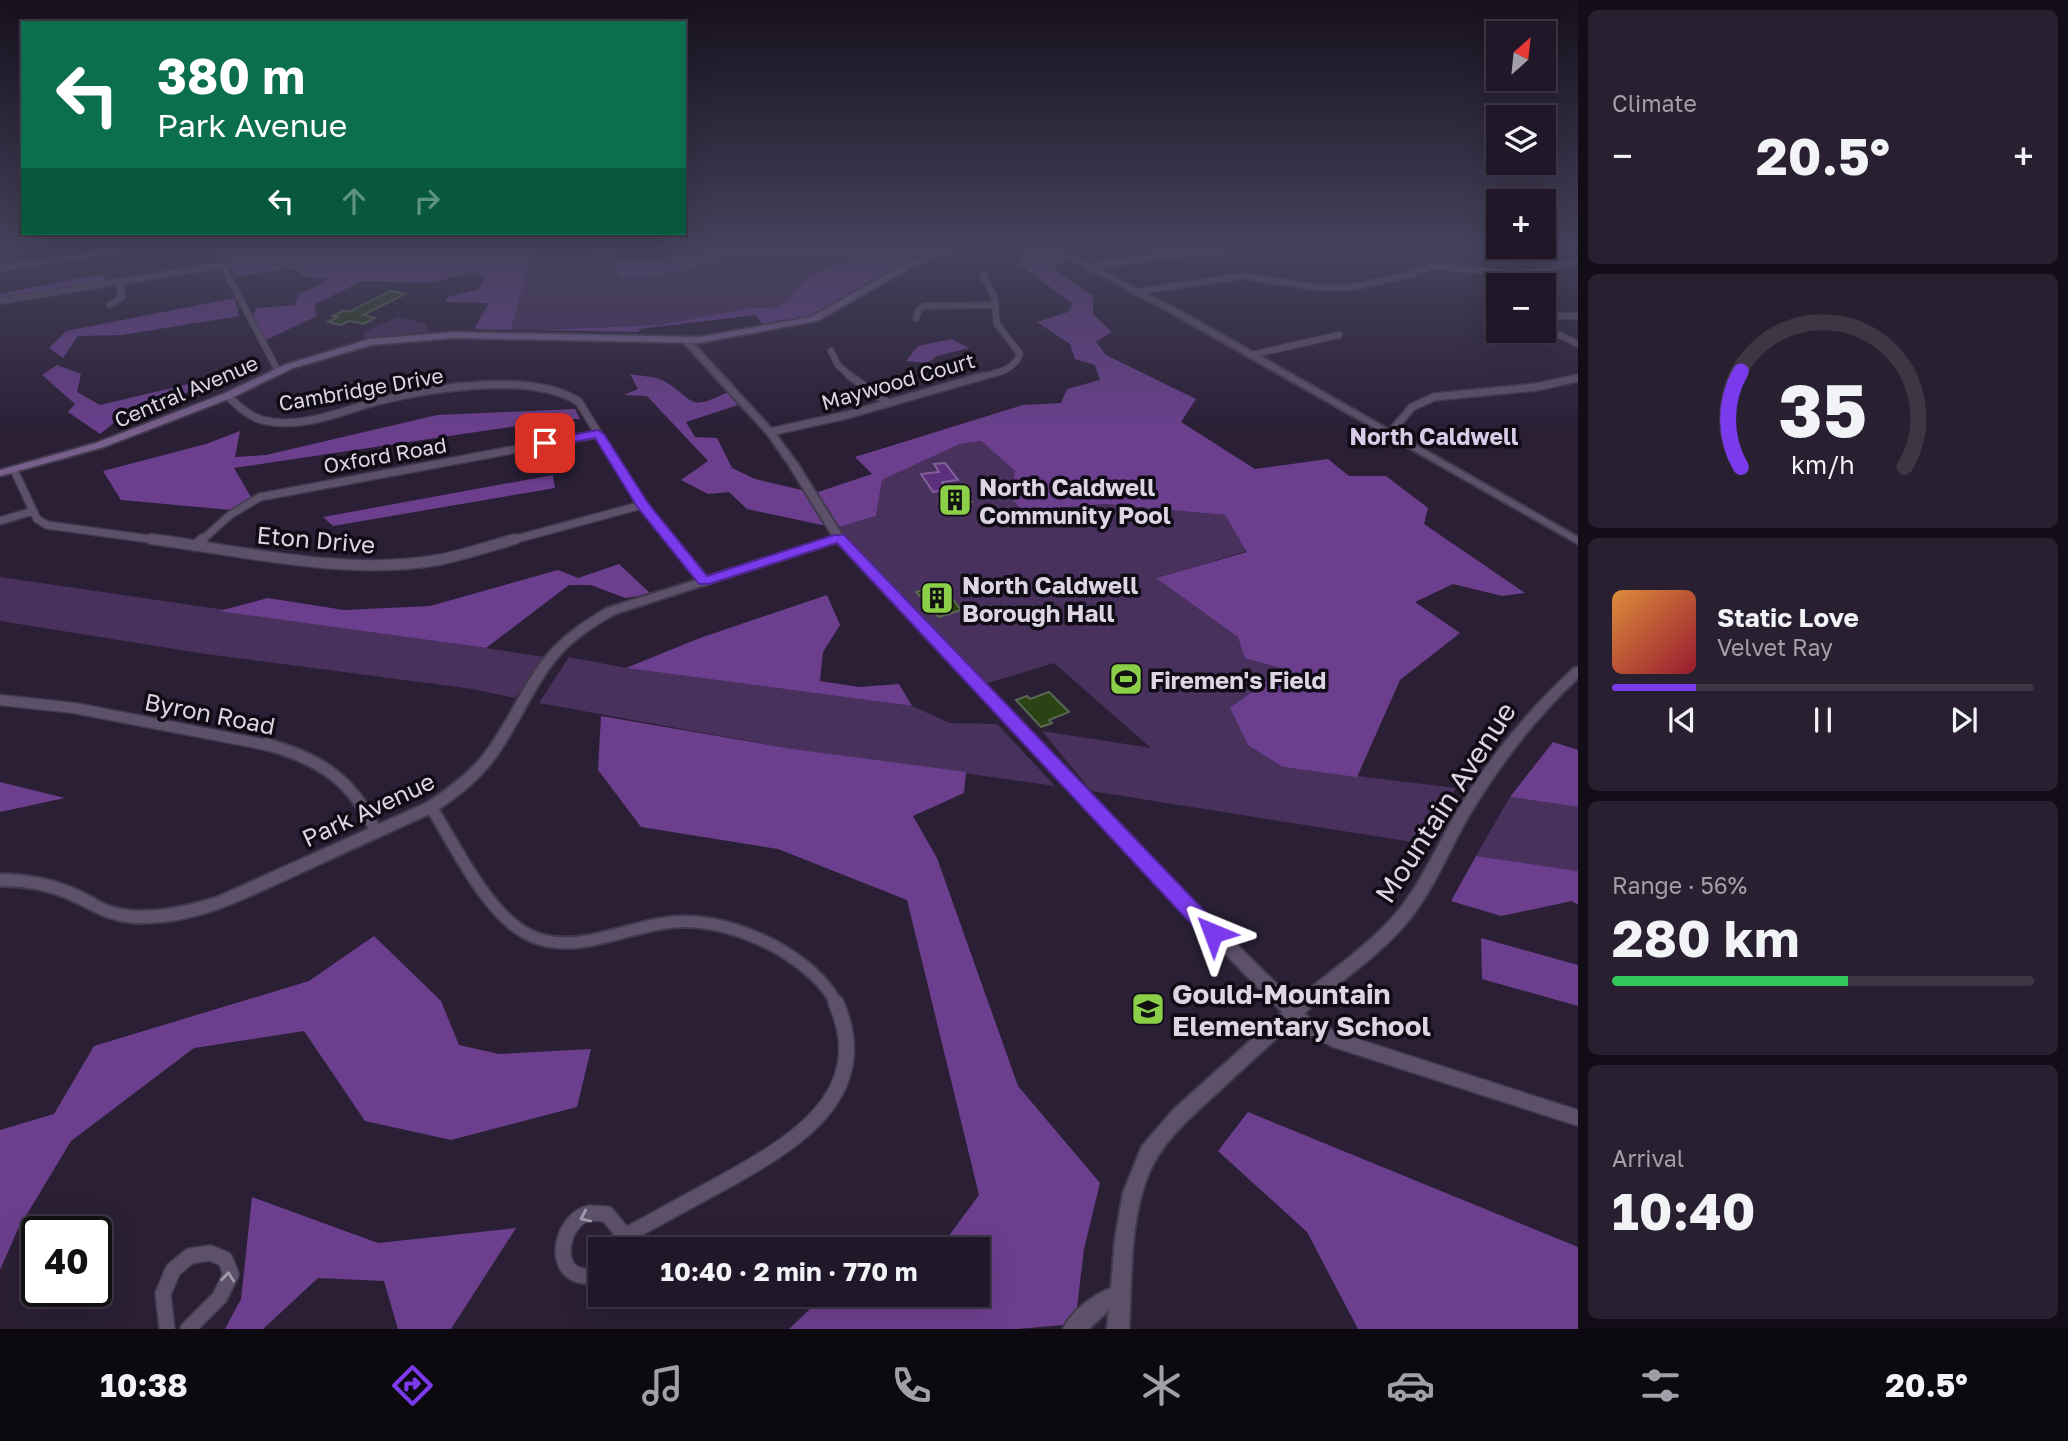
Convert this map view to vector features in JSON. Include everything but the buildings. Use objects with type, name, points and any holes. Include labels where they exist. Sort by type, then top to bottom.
[{"type":"main road","name":"Central Avenue","points":[[0,473],[100,446],[227,396],[278,370],[343,348],[424,335],[707,339],[814,319],[832,309]]},
{"type":"street","points":[[246,309],[278,370]]},
{"type":"street","points":[[916,318],[919,309]]},
{"type":"street","name":"Maywood Court","points":[[770,432],[847,415],[1007,369],[1016,364],[1020,354],[997,324],[996,309]]},
{"type":"street","points":[[1166,309],[1578,541]]},
{"type":"street","points":[[1578,316],[1555,316],[1546,319],[1545,324],[1553,332],[1578,344]]},
{"type":"street","points":[[1251,355],[1339,335]]},
{"type":"street","points":[[685,339],[770,432],[839,538],[1156,874],[1306,1025],[1336,1040],[1578,1118]]},
{"type":"street","points":[[831,351],[832,358],[849,376],[887,402]]},
{"type":"street","points":[[1389,434],[1412,407],[1434,397],[1536,387],[1578,378]]},
{"type":"street","name":"Cambridge Drive","points":[[227,396],[258,419],[280,422],[301,421],[421,394],[489,387],[545,387],[564,391],[574,397],[642,505],[704,581]]},
{"type":"street","name":"Oxford Road","points":[[195,546],[230,515],[260,498],[598,434]]},
{"type":"street","name":"Eton Drive","points":[[14,470],[37,519],[47,526],[329,563],[405,564],[437,560],[642,505]]},
{"type":"street","points":[[0,521],[33,510]]},
{"type":"street","name":"Park Avenue","points":[[0,880],[25,879],[75,895],[107,911],[132,915],[194,911],[230,898],[431,807],[463,787],[482,769],[548,662],[569,639],[611,611],[839,538]]},
{"type":"street","name":"Mountain Avenue","points":[[1118,1329],[1131,1210],[1136,1186],[1149,1154],[1169,1126],[1293,1012],[1398,923],[1504,752],[1538,709],[1578,671]]},
{"type":"street","name":"Byron Road","points":[[0,700],[64,707],[268,744],[305,758],[337,776],[360,796],[376,832]]},
{"type":"street","points":[[431,807],[500,914],[527,935],[565,943],[596,939],[655,923],[694,922],[731,929],[767,942],[799,961],[831,992],[836,1002],[845,1036],[843,1073],[827,1108],[810,1129],[783,1150],[632,1237]]},
{"type":"street","points":[[588,1276],[583,1277],[572,1272],[564,1262],[562,1252],[566,1232],[580,1217],[598,1212],[615,1219],[620,1237]]},
{"type":"street","points":[[167,1329],[161,1296],[171,1273],[190,1256],[201,1252],[211,1251],[223,1255],[230,1264],[231,1277],[226,1292],[188,1329]]},
{"type":"street","points":[[1074,1329],[1099,1304],[1121,1294]]},
{"type":"shaded area","points":[[179,309],[237,309],[239,316],[122,335],[78,336],[63,358],[49,348],[66,331]]},
{"type":"shaded area","points":[[256,309],[315,309],[317,316],[266,340],[253,316]]},
{"type":"shaded area","points":[[486,309],[517,309],[511,330],[474,329]]},
{"type":"shaded area","points":[[517,309],[745,309],[660,325],[511,330]]},
{"type":"shaded area","points":[[745,309],[826,309],[798,322],[765,326],[755,315],[639,329],[639,332],[531,330],[660,325]]},
{"type":"shaded area","points":[[1070,309],[1093,309],[1093,314],[1112,332],[1096,342],[1106,355],[1196,399],[1181,422],[1255,469],[1328,459],[1349,476],[1386,476],[1428,508],[1424,524],[1525,593],[1502,596],[1453,584],[1415,602],[1460,633],[1400,680],[1357,777],[1283,767],[1248,745],[1230,708],[1284,669],[1245,658],[1238,637],[1156,578],[1247,552],[1225,515],[1105,504],[1022,511],[1010,497],[1015,471],[981,441],[960,444],[882,480],[876,516],[836,528],[747,509],[729,492],[708,494],[681,480],[708,461],[647,396],[624,395],[638,389],[630,374],[660,379],[697,402],[704,402],[728,392],[738,405],[686,422],[695,437],[717,438],[732,468],[755,479],[815,493],[872,474],[855,457],[1023,405],[1061,403],[1067,389],[1100,380],[1095,365],[1075,359],[1070,344],[1037,322]]},
{"type":"shaded area","points":[[398,317],[426,324],[429,331],[365,339],[364,332]]},
{"type":"shaded area","points":[[951,339],[969,348],[937,356],[927,363],[906,361],[918,346]]},
{"type":"shaded area","points":[[57,365],[81,374],[77,392],[100,405],[201,381],[207,386],[126,413],[100,434],[68,412],[75,404],[42,375]]},
{"type":"shaded area","points":[[575,409],[580,419],[564,419],[234,468],[251,497],[231,510],[121,500],[103,471],[206,444],[240,431],[235,457],[266,455],[437,415]]},
{"type":"shaded area","points":[[981,441],[1015,471],[1010,497],[1022,511],[1105,504],[1225,515],[1247,551],[1156,578],[1285,669],[1283,767],[1456,788],[1425,844],[1091,791],[1042,731],[1151,748],[1054,663],[978,686],[836,528],[876,516],[882,480],[960,444]]},
{"type":"shaded area","points":[[945,463],[958,480],[942,482],[946,490],[933,492],[921,474],[939,472],[934,464]]},
{"type":"shaded area","points":[[553,475],[555,488],[333,526],[323,517]]},
{"type":"shaded area","points":[[619,564],[651,594],[625,598],[591,585],[569,585],[486,648],[219,611],[268,598],[344,610],[430,606],[558,570],[578,578]]},
{"type":"shaded area","points":[[0,577],[545,657],[515,698],[473,689],[206,654],[0,621]]},
{"type":"shaded area","points":[[827,595],[840,625],[823,652],[820,681],[859,687],[899,684],[912,706],[626,668],[700,638]]},
{"type":"shaded area","points":[[569,657],[626,668],[912,706],[950,723],[997,724],[1055,786],[793,749],[539,703]]},
{"type":"shaded area","points":[[601,716],[793,749],[966,772],[964,793],[913,816],[937,858],[1018,1086],[1100,1183],[1084,1249],[1075,1324],[1017,1329],[789,1329],[812,1307],[990,1307],[990,1237],[948,1237],[979,1195],[907,900],[778,849],[641,827],[598,770]]},
{"type":"shaded area","points":[[1553,742],[1578,750],[1578,807],[1510,797]]},
{"type":"shaded area","points":[[0,782],[65,798],[0,812]]},
{"type":"shaded area","points":[[1510,797],[1578,807],[1578,871],[1476,856]]},
{"type":"shaded area","points":[[1476,856],[1578,871],[1578,905],[1572,901],[1501,916],[1451,901]]},
{"type":"shaded area","points":[[374,936],[441,1001],[459,1045],[499,1054],[591,1049],[577,1107],[451,1140],[365,1121],[304,1031],[194,1048],[71,1141],[26,1216],[21,1216],[21,1224],[0,1270],[0,1130],[54,1114],[94,1046],[309,981]]},
{"type":"shaded area","points":[[1481,938],[1578,965],[1578,1006],[1482,979]]},
{"type":"shaded area","points":[[1248,1112],[1578,1247],[1578,1329],[1358,1329],[1307,1232],[1218,1151]]},
{"type":"shaded area","points":[[252,1197],[378,1243],[516,1228],[451,1329],[398,1329],[384,1281],[318,1278],[263,1329],[225,1329],[241,1299]]},
{"type":"place","name":"North Caldwell Community Pool","points":[[955,500]]},
{"type":"place","name":"North Caldwell Borough Hall","points":[[937,598]]},
{"type":"place","name":"Firemen's Field","points":[[1126,679]]},
{"type":"place","name":"Gould-Mountain Elementary School","points":[[1148,1009]]},
{"type":"district","name":"North Caldwell","points":[[1434,436]]},
{"type":"route","points":[[545,443],[598,434],[642,505],[704,581],[839,538],[1213,933]]}]
